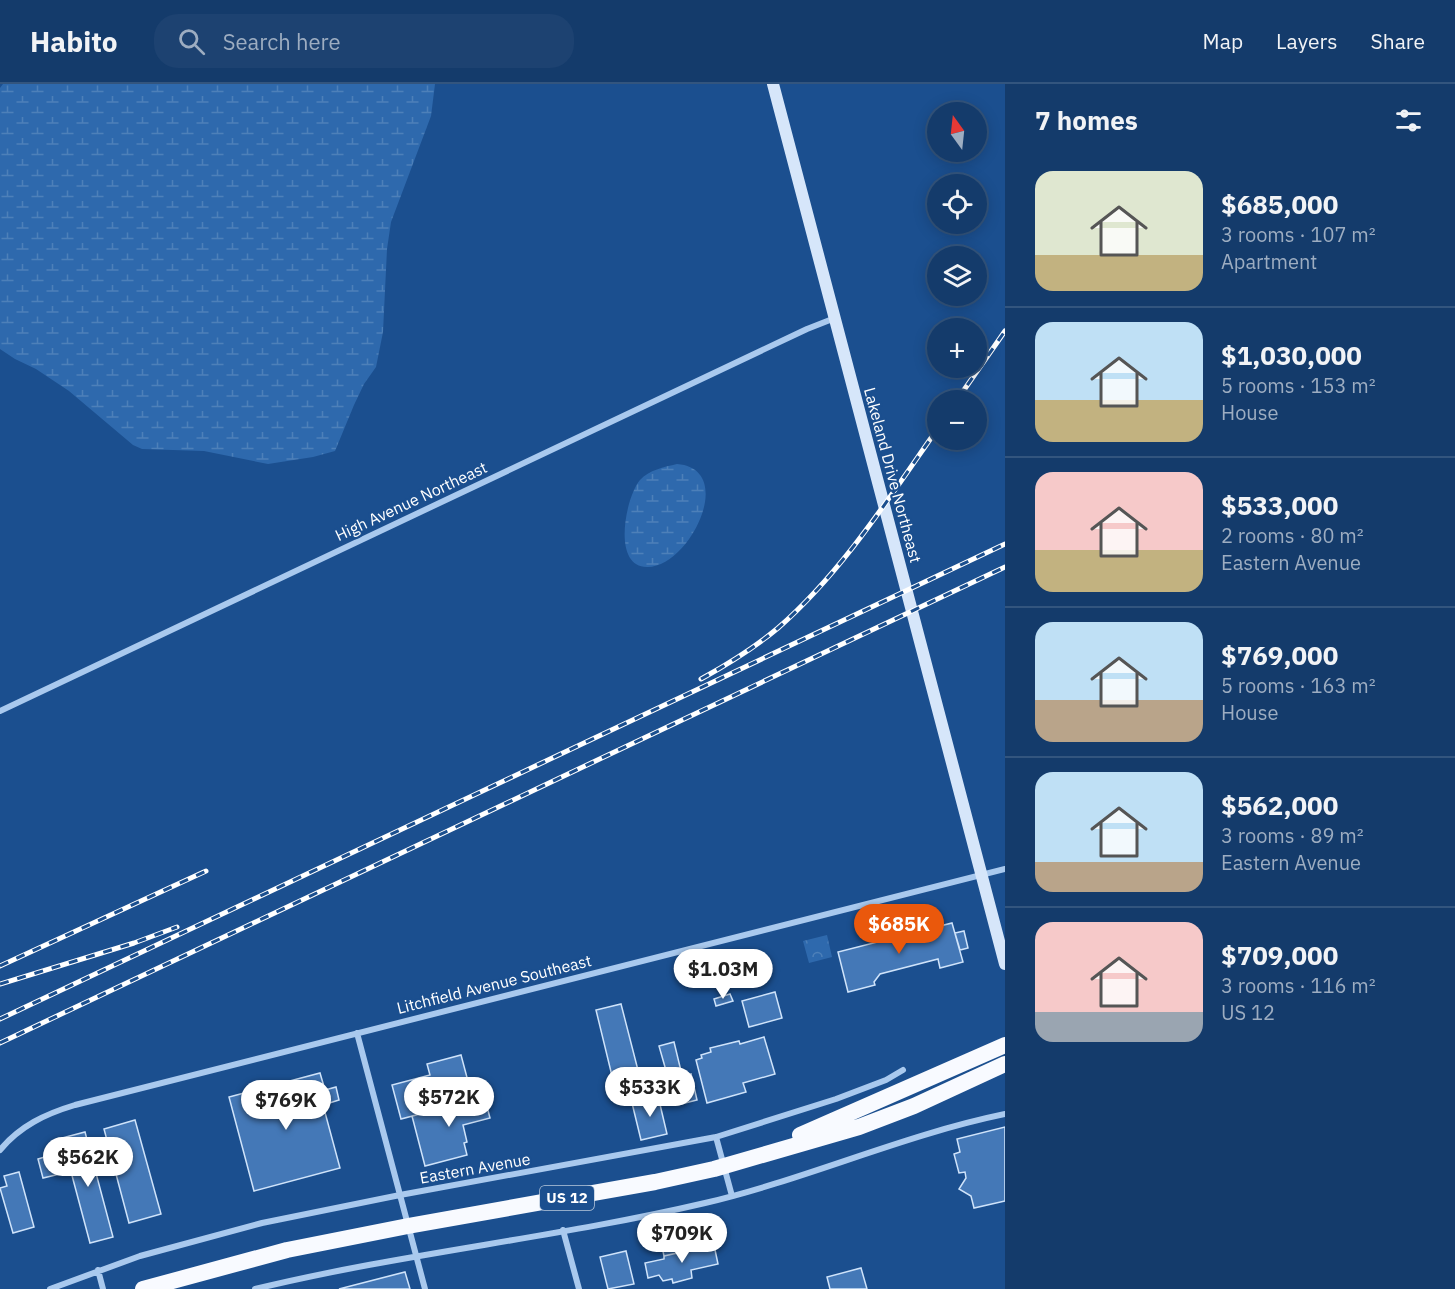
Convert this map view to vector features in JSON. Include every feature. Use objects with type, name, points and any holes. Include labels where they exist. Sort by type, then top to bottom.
[{"type":"highway","name":"US 12","points":[[724,1166],[835,1121],[1005,1045]]},
{"type":"highway","name":"US 12","points":[[142,1289],[263,1255],[408,1226],[643,1184],[724,1166],[859,1127],[914,1106],[1005,1064]]},
{"type":"main road","name":"Lakeland Drive Northeast","points":[[773,84],[1005,964]]},
{"type":"street","name":"High Avenue Northeast","points":[[0,711],[807,329],[835,318]]},
{"type":"street","name":"Litchfield Avenue Southeast","points":[[0,1150],[28,1125],[54,1112],[1005,869]]},
{"type":"street","points":[[357,1033],[425,1289]]},
{"type":"street","name":"Eastern Avenue","points":[[50,1289],[98,1270],[182,1244],[262,1223],[400,1195],[716,1137],[836,1099],[886,1080],[903,1070]]},
{"type":"street","points":[[255,1289],[309,1276],[676,1209],[732,1196],[779,1184],[950,1126],[1005,1114]]},
{"type":"street","points":[[716,1137],[732,1196]]},
{"type":"street","points":[[563,1230],[579,1289]]},
{"type":"street","points":[[98,1270],[103,1289]]},
{"type":"green space","points":[[3,84],[435,84],[431,116],[391,222],[387,249],[383,332],[376,367],[364,384],[335,451],[268,464],[204,451],[142,449],[133,445],[69,391],[0,349],[0,88]]},
{"type":"green space","points":[[677,464],[695,470],[704,482],[705,499],[701,518],[691,536],[678,552],[663,563],[647,567],[636,564],[629,556],[625,544],[630,500],[640,480],[657,469]]},
{"type":"green space","points":[[827,935],[832,957],[809,963],[803,941]]},
{"type":"building","points":[[952,923],[963,962],[940,968],[938,959],[880,974],[874,982],[875,985],[848,992],[838,952]]},
{"type":"building","points":[[964,931],[968,948],[960,950],[955,933]]},
{"type":"building","points":[[775,992],[782,1018],[749,1027],[742,1001]]},
{"type":"building","points":[[730,994],[733,1001],[716,1006],[714,999]]},
{"type":"building","points":[[621,1004],[640,1078],[614,1084],[596,1010]]},
{"type":"building","points":[[764,1037],[775,1074],[743,1083],[746,1092],[707,1103],[696,1060],[702,1058],[701,1055],[711,1052],[710,1048],[739,1041],[740,1044]]},
{"type":"building","points":[[674,1042],[681,1071],[667,1074],[659,1046]]},
{"type":"building","points":[[461,1055],[473,1100],[401,1119],[392,1085],[430,1075],[427,1064]]},
{"type":"building","points":[[320,1073],[325,1090],[336,1087],[339,1100],[323,1105],[340,1168],[254,1191],[229,1097]]},
{"type":"building","points":[[691,1074],[697,1100],[677,1105],[670,1079]]},
{"type":"building","points":[[654,1079],[658,1096],[632,1103],[629,1092],[637,1090],[636,1084]]},
{"type":"building","points":[[481,1084],[490,1118],[463,1125],[467,1155],[425,1166],[412,1116],[473,1100],[469,1087]]},
{"type":"building","points":[[658,1096],[667,1134],[641,1140],[632,1103]]},
{"type":"building","points":[[135,1120],[161,1214],[129,1223],[104,1129]]},
{"type":"building","points":[[1005,1127],[1005,1201],[974,1208],[971,1196],[959,1189],[966,1178],[965,1172],[959,1173],[954,1154],[960,1152],[957,1139]]},
{"type":"building","points":[[85,1132],[113,1237],[90,1243],[62,1138]]},
{"type":"building","points":[[58,1153],[64,1173],[43,1178],[38,1159]]},
{"type":"building","points":[[19,1172],[34,1227],[13,1233],[0,1188],[7,1186],[4,1176]]},
{"type":"building","points":[[679,1224],[685,1251],[664,1256],[658,1228]]},
{"type":"building","points":[[714,1245],[718,1264],[691,1270],[692,1278],[673,1283],[672,1279],[663,1281],[659,1275],[648,1278],[645,1263],[664,1259],[664,1256]]},
{"type":"building","points":[[626,1251],[634,1284],[608,1289],[600,1257]]},
{"type":"building","points":[[861,1268],[867,1289],[830,1289],[827,1277]]},
{"type":"building","points":[[405,1272],[410,1289],[339,1289]]},
{"type":"railway","points":[[964,390],[1005,331]]},
{"type":"railway","points":[[701,679],[760,642],[801,606],[844,559],[927,444]]},
{"type":"railway","points":[[0,1019],[1005,544]]},
{"type":"railway","points":[[0,1043],[1005,567]]},
{"type":"railway","points":[[0,966],[206,871]]},
{"type":"railway","points":[[0,984],[134,943],[177,927]]}]
